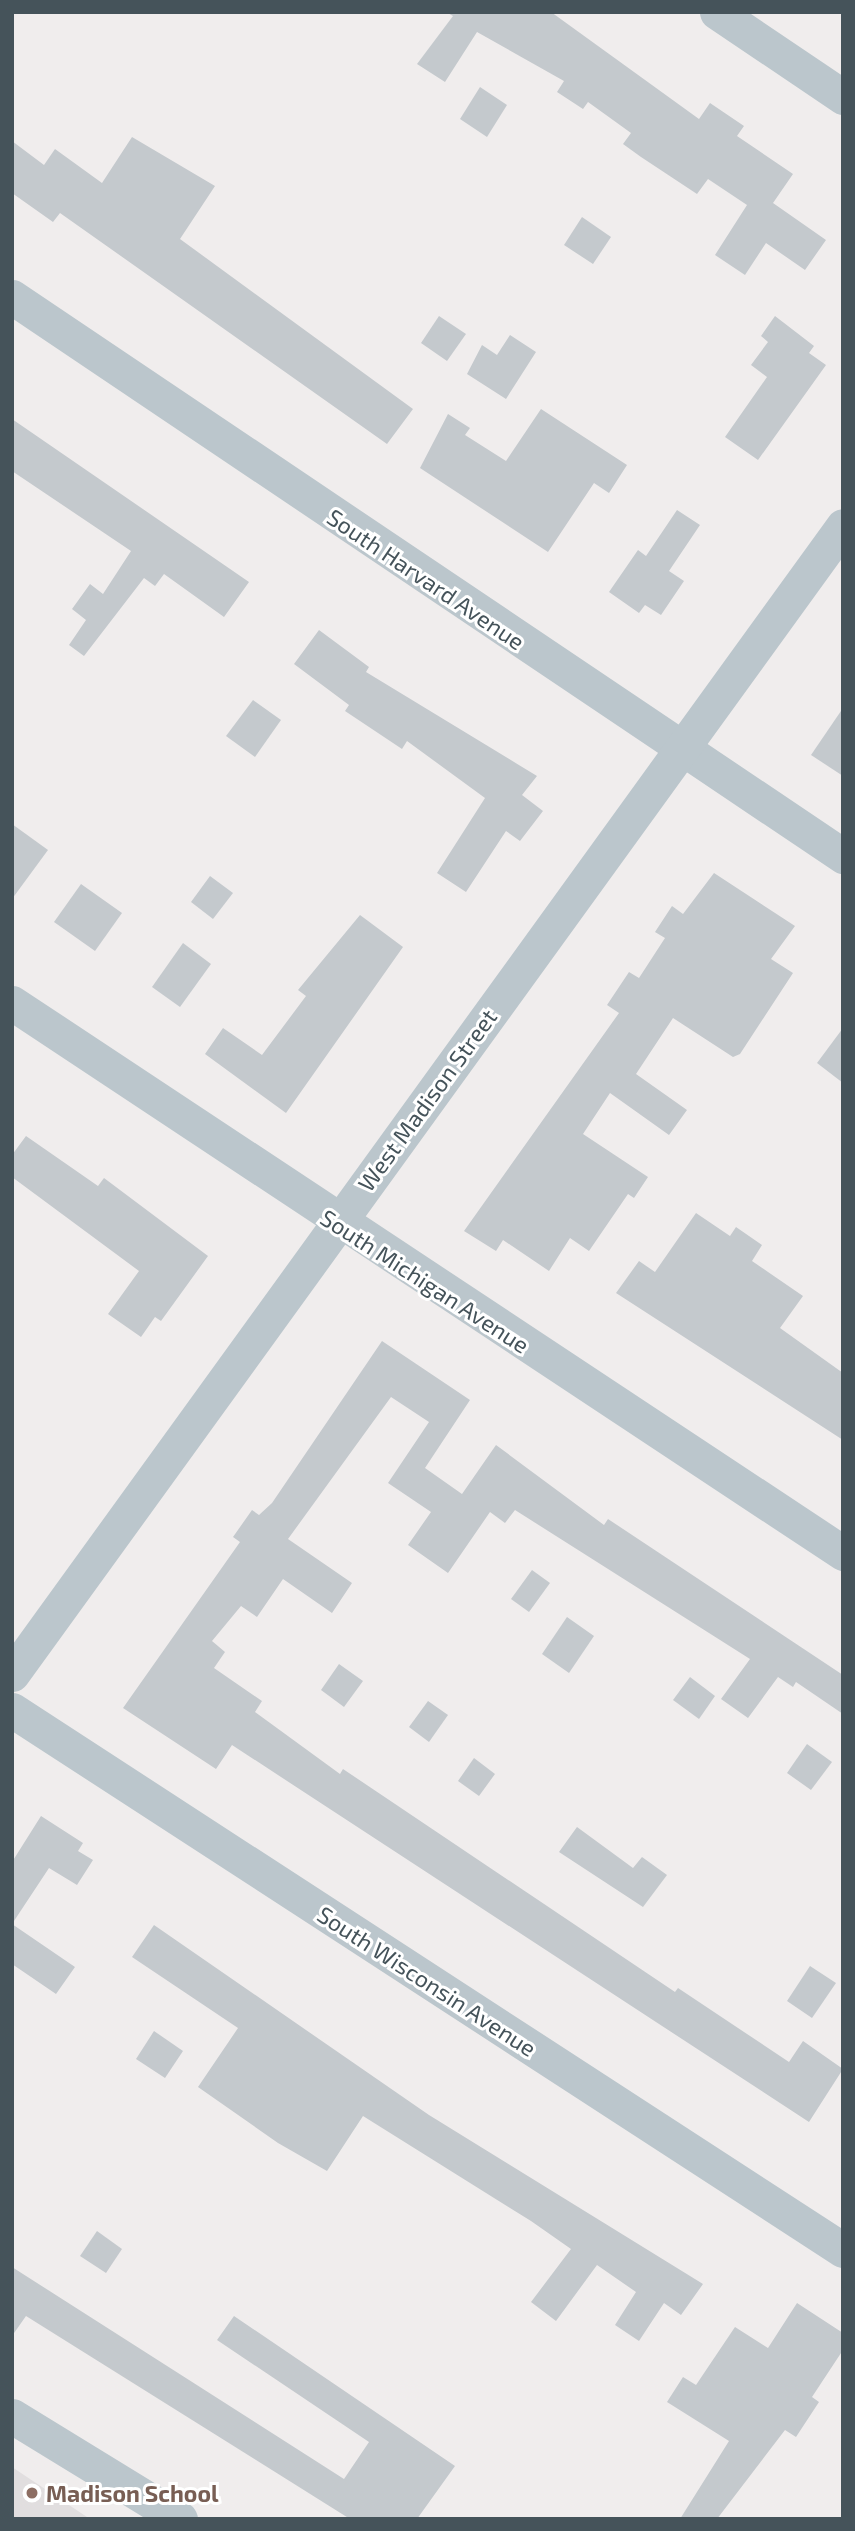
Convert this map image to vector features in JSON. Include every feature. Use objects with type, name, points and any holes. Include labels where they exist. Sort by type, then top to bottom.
[{"type":"street","points":[[716,12],[843,97]]},
{"type":"street","name":"South Harvard Avenue","points":[[12,297],[681,750],[843,856]]},
{"type":"street","name":"West Madison Street","points":[[12,1674],[843,526]]},
{"type":"street","name":"South Michigan Avenue","points":[[12,1003],[338,1224],[843,1553]]},
{"type":"street","name":"South Wisconsin Avenue","points":[[12,1710],[843,2250]]},
{"type":"street","points":[[12,2416],[180,2519]]},
{"type":"shaded area","name":"Madison School","points":[[12,2467],[90,2519],[12,2519]]},
{"type":"building","points":[[446,12],[551,12],[699,119],[710,103],[744,126],[737,136],[793,174],[773,203],[826,240],[805,270],[766,243],[745,275],[715,255],[747,205],[708,179],[697,194],[641,157],[623,144],[631,133],[588,102],[583,109],[557,92],[564,81],[477,32],[445,82],[417,64],[453,16]]},
{"type":"building","points":[[480,87],[507,105],[487,137],[460,119]]},
{"type":"building","points":[[132,137],[215,186],[180,239],[413,409],[387,444],[60,213],[53,222],[12,193],[12,141],[44,165],[55,149],[102,183]]},
{"type":"building","points":[[582,217],[611,237],[593,264],[564,245]]},
{"type":"building","points":[[439,316],[466,334],[447,361],[421,343]]},
{"type":"building","points":[[775,316],[814,346],[809,353],[826,365],[758,460],[725,437],[767,377],[751,365],[768,342],[761,336]]},
{"type":"building","points":[[510,335],[536,352],[506,399],[467,374],[482,345],[497,355]]},
{"type":"building","points":[[541,409],[627,465],[609,493],[594,483],[548,552],[420,468],[448,414],[470,428],[465,435],[506,461]]},
{"type":"building","points":[[12,419],[249,582],[224,617],[164,574],[155,586],[144,578],[84,656],[69,645],[86,620],[72,609],[90,584],[103,594],[131,551],[12,471]]},
{"type":"building","points":[[677,510],[700,525],[669,571],[684,581],[661,615],[645,605],[639,613],[609,592],[638,550],[646,556]]},
{"type":"building","points":[[319,630],[369,667],[366,672],[537,776],[522,795],[543,811],[520,841],[506,831],[466,892],[437,873],[485,798],[407,741],[402,749],[345,711],[349,705],[294,664]]},
{"type":"building","points":[[253,700],[281,720],[255,757],[226,736]]},
{"type":"building","points":[[843,708],[843,776],[811,755]]},
{"type":"building","points":[[12,824],[48,850],[12,899]]},
{"type":"building","points":[[714,873],[795,926],[771,959],[793,973],[740,1054],[733,1057],[673,1018],[636,1074],[687,1110],[669,1135],[610,1093],[583,1134],[648,1177],[634,1198],[628,1194],[589,1251],[570,1238],[549,1271],[503,1240],[496,1251],[464,1231],[619,1013],[607,1005],[629,972],[639,978],[665,938],[655,932],[672,906],[683,914]]},
{"type":"building","points":[[210,876],[233,893],[213,919],[191,902]]},
{"type":"building","points":[[81,884],[122,913],[95,951],[54,922]]},
{"type":"building","points":[[360,915],[403,947],[286,1113],[205,1054],[223,1028],[262,1055],[306,996],[298,990]]},
{"type":"building","points":[[183,943],[211,964],[180,1007],[152,987]]},
{"type":"building","points":[[843,1028],[843,1083],[817,1063]]},
{"type":"building","points":[[26,1136],[98,1186],[104,1178],[208,1256],[161,1321],[155,1317],[141,1337],[108,1314],[139,1271],[12,1177],[12,1155]]},
{"type":"building","points":[[696,1213],[730,1236],[736,1227],[762,1245],[752,1261],[803,1296],[780,1328],[843,1373],[843,1440],[616,1293],[639,1261],[655,1272]]},
{"type":"building","points":[[382,1341],[470,1400],[425,1468],[462,1494],[496,1445],[604,1525],[608,1519],[843,1675],[843,1714],[796,1682],[793,1687],[778,1677],[748,1718],[721,1699],[750,1659],[515,1510],[505,1523],[490,1512],[448,1573],[408,1545],[431,1512],[388,1483],[429,1422],[391,1397],[288,1539],[352,1583],[332,1613],[283,1579],[257,1617],[241,1606],[212,1641],[225,1652],[214,1668],[262,1701],[255,1712],[340,1774],[343,1769],[675,1992],[678,1988],[789,2062],[803,2041],[843,2069],[809,2122],[232,1745],[216,1769],[123,1708],[240,1542],[233,1537],[252,1510],[259,1515],[272,1503]]},
{"type":"building","points":[[532,1570],[550,1583],[529,1612],[511,1599]]},
{"type":"building","points":[[567,1617],[594,1636],[569,1673],[542,1654]]},
{"type":"building","points":[[339,1664],[363,1681],[344,1707],[321,1690]]},
{"type":"building","points":[[690,1677],[715,1696],[699,1719],[673,1700]]},
{"type":"building","points":[[428,1701],[448,1715],[429,1742],[409,1727]]},
{"type":"building","points":[[807,1744],[832,1762],[811,1790],[787,1773]]},
{"type":"building","points":[[474,1758],[495,1774],[479,1796],[458,1781]]},
{"type":"building","points":[[41,1816],[83,1843],[78,1851],[93,1860],[77,1885],[49,1868],[12,1924],[12,1862]]},
{"type":"building","points":[[577,1827],[633,1868],[642,1857],[667,1875],[643,1907],[559,1852]]},
{"type":"building","points":[[12,1924],[75,1967],[56,1994],[12,1964]]},
{"type":"building","points":[[154,1925],[429,2115],[703,2284],[681,2315],[664,2303],[639,2341],[615,2325],[636,2292],[597,2265],[556,2321],[531,2302],[571,2249],[531,2221],[363,2116],[327,2171],[278,2143],[198,2087],[238,2028],[132,1957]]},
{"type":"building","points":[[810,1966],[836,1983],[812,2018],[787,2001]]},
{"type":"building","points":[[154,2031],[183,2051],[165,2078],[136,2059]]},
{"type":"building","points":[[97,2231],[122,2249],[106,2273],[80,2256]]},
{"type":"building","points":[[12,2267],[344,2479],[369,2442],[217,2340],[234,2316],[455,2466],[417,2519],[350,2519],[26,2316],[12,2336]]},
{"type":"building","points":[[797,2303],[843,2333],[843,2350],[812,2397],[819,2402],[796,2437],[785,2430],[717,2519],[680,2519],[729,2441],[667,2402],[683,2377],[696,2385],[735,2327],[768,2348]]},
{"type":"place","name":"Madison School","points":[[32,2493]]}]
